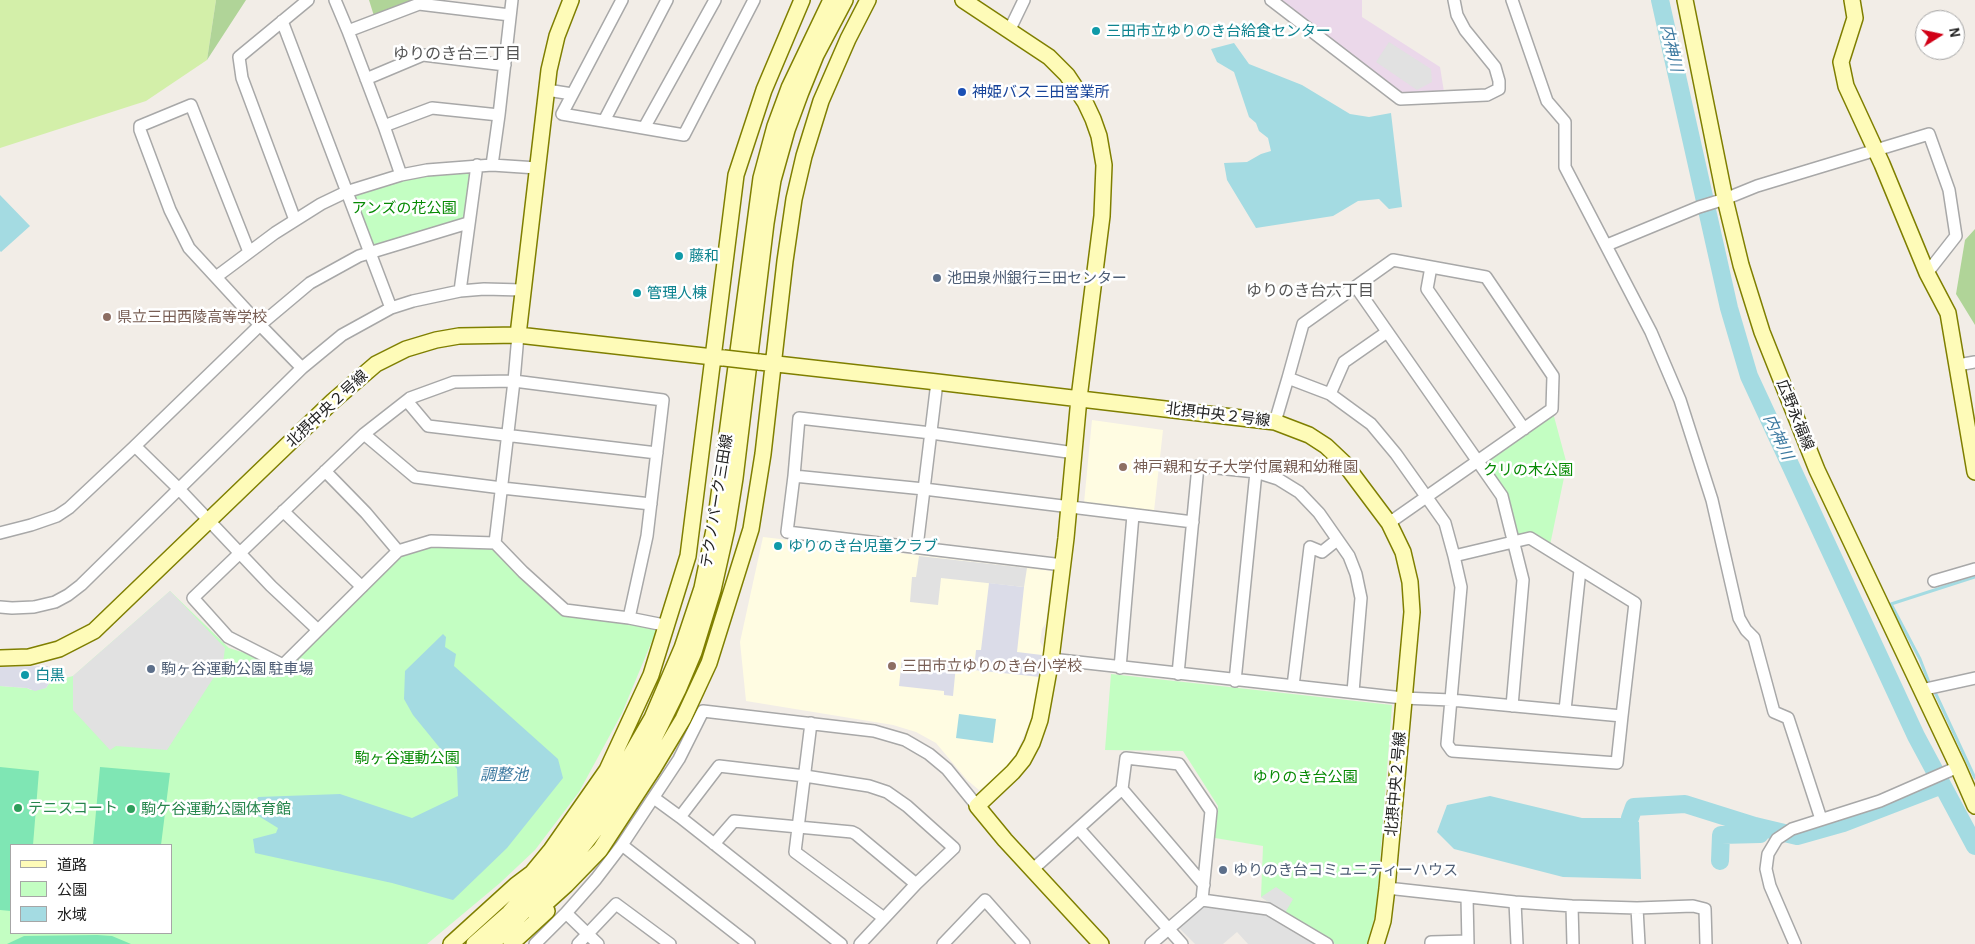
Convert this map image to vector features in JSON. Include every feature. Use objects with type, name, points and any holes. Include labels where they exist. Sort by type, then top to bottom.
[{"type":"main road","points":[[518,334],[546,90],[557,36],[572,0]]},
{"type":"main road","points":[[473,944],[483,926],[552,850],[607,770],[651,675],[688,556],[718,357],[736,175],[764,90],[802,0]]},
{"type":"main road","name":"テクノパーク三田線","points":[[473,944],[509,913],[555,861],[608,794],[652,718],[682,648],[702,588],[715,525],[761,178],[775,126],[790,88],[831,0]]},
{"type":"main road","name":"テクノパーク三田線","points":[[492,944],[508,938],[618,801],[645,757],[678,690],[694,652],[713,590],[727,528],[735,478],[764,232],[773,180],[786,130],[816,56],[844,0]]},
{"type":"main road","points":[[508,938],[566,885],[600,850],[683,719],[709,663],[750,530],[763,454],[767,364],[794,199],[804,156],[821,101],[848,39],[868,0]]},
{"type":"main road","points":[[963,0],[1010,29],[1050,58],[1067,75],[1085,102],[1099,136],[1102,155],[1104,192],[1102,216],[1079,398],[1075,453],[1051,660],[1040,720],[1032,743],[1023,760],[977,806],[1032,870],[1101,944]]},
{"type":"main road","name":"広野永福線","points":[[1686,0],[1725,199],[1741,264],[1762,332],[1813,461],[1921,690],[1955,768],[1975,806]]},
{"type":"main road","points":[[1852,0],[1855,18],[1841,62],[1846,86],[1876,151],[1926,273],[1948,313],[1972,430],[1975,469]]},
{"type":"main road","name":"北摂中央２号線","points":[[0,658],[29,657],[52,651],[80,640],[94,631],[333,401],[376,364],[406,349],[436,340],[475,335],[518,334],[1275,422],[1309,435],[1326,446],[1354,474],[1389,523],[1403,552],[1410,582],[1412,612],[1387,888],[1383,921],[1376,944]]},
{"type":"main road","points":[[451,944],[516,885],[532,873]]},
{"type":"street","points":[[295,220],[242,78],[239,57],[308,0]]},
{"type":"street","points":[[335,0],[401,174]]},
{"type":"street","points":[[492,165],[512,0]]},
{"type":"street","points":[[622,0],[562,114],[684,135],[754,0]]},
{"type":"street","points":[[604,121],[667,0]]},
{"type":"street","points":[[644,128],[715,0]]},
{"type":"street","points":[[1010,29],[1024,0]]},
{"type":"street","points":[[1271,0],[1400,99],[1487,95],[1499,89],[1500,81],[1495,67],[1465,30],[1457,15],[1454,0]]},
{"type":"street","points":[[1512,0],[1547,100],[1565,122],[1565,167],[1607,244],[1651,332],[1680,400],[1712,500],[1739,618],[1746,630],[1754,638],[1774,712],[1788,718],[1822,819]]},
{"type":"street","points":[[348,31],[421,2],[510,15]]},
{"type":"street","points":[[282,20],[391,308]]},
{"type":"street","points":[[366,78],[423,55],[505,65]]},
{"type":"street","points":[[546,90],[572,94]]},
{"type":"street","points":[[249,252],[191,105],[140,126],[143,139],[180,233],[189,248],[302,368]]},
{"type":"street","points":[[384,126],[432,108],[499,115]]},
{"type":"street","points":[[1607,244],[1698,207],[1725,199],[1757,186],[1929,134],[1949,190],[1956,236],[1926,273]]},
{"type":"street","points":[[216,277],[295,220],[321,204],[346,192],[401,174],[427,170],[492,165],[537,168]]},
{"type":"street","points":[[460,291],[477,166]]},
{"type":"street","points":[[0,533],[45,520],[69,508],[260,325],[310,283],[359,256],[468,223]]},
{"type":"street","points":[[1275,422],[1303,324],[1393,260],[1486,277],[1553,376],[1552,409],[1389,523]]},
{"type":"street","points":[[1431,266],[1426,289],[1524,429]]},
{"type":"street","points":[[1356,287],[1502,496],[1523,580],[1512,706]]},
{"type":"street","points":[[0,607],[34,606],[54,602],[68,595],[81,585],[302,368],[342,335],[391,308],[413,301],[460,291],[484,289],[522,290]]},
{"type":"street","points":[[1330,394],[1344,362],[1387,332]]},
{"type":"street","points":[[495,543],[518,334]]},
{"type":"street","points":[[1958,366],[1975,362]]},
{"type":"street","points":[[1288,378],[1330,394],[1371,424],[1396,454],[1445,523],[1461,587],[1447,744],[1452,751],[1617,763],[1634,603],[1530,538],[1454,556]]},
{"type":"street","points":[[630,618],[647,536],[663,400],[514,381],[454,382],[407,401],[364,434],[193,598],[228,637],[283,665],[398,551],[431,541],[495,543],[523,572],[565,610],[630,618],[659,624]]},
{"type":"street","points":[[918,546],[938,382]]},
{"type":"street","points":[[407,401],[428,426],[657,453]]},
{"type":"street","points":[[1062,565],[918,546],[787,532],[799,418],[931,433],[1075,453]]},
{"type":"street","points":[[364,434],[414,477],[651,504]]},
{"type":"street","points":[[135,446],[179,489],[239,553],[318,630]]},
{"type":"street","points":[[1178,674],[1198,466],[1256,472],[1278,478],[1299,492],[1319,514],[1349,556],[1356,574],[1361,598],[1353,692]]},
{"type":"street","points":[[325,471],[398,551]]},
{"type":"street","points":[[1235,681],[1256,472]]},
{"type":"street","points":[[794,476],[1193,522]]},
{"type":"street","points":[[284,511],[362,587]]},
{"type":"street","points":[[1120,668],[1133,515]]},
{"type":"street","points":[[1293,686],[1310,547],[1322,552],[1337,540]]},
{"type":"street","points":[[1934,581],[1975,569]]},
{"type":"street","points":[[1565,710],[1580,570]]},
{"type":"street","points":[[1051,660],[1403,698],[1451,700],[1622,716]]},
{"type":"street","points":[[1921,690],[1975,678]]},
{"type":"street","points":[[535,944],[596,879],[622,845],[679,759],[703,711],[874,731],[905,740],[929,754],[948,769],[977,806]]},
{"type":"street","points":[[811,723],[795,852],[884,918]]},
{"type":"street","points":[[1032,870],[1122,789],[1126,758],[1179,764],[1211,811],[1202,900],[1151,944]]},
{"type":"street","points":[[680,817],[719,766],[805,776],[869,786],[888,792],[907,806],[954,848],[916,884],[860,944]]},
{"type":"street","points":[[1795,944],[1770,886],[1766,869],[1768,854],[1777,839],[1792,829],[1880,801],[1955,768]]},
{"type":"street","points":[[1122,789],[1204,885]]},
{"type":"street","points":[[654,798],[841,944]]},
{"type":"street","points":[[714,844],[734,821],[856,834],[916,884]]},
{"type":"street","points":[[1079,829],[1182,944]]},
{"type":"street","points":[[622,845],[748,944]]},
{"type":"street","points":[[1387,888],[1515,902],[1572,906],[1637,908],[1693,906],[1705,909],[1706,944]]},
{"type":"street","points":[[1431,944],[1431,942],[1468,942],[1468,896]]},
{"type":"street","points":[[948,942],[985,900],[1024,944]]},
{"type":"street","points":[[1202,900],[1268,909],[1327,944]]},
{"type":"street","points":[[1515,902],[1517,944]]},
{"type":"street","points":[[578,944],[616,904],[670,944]]},
{"type":"street","points":[[1572,906],[1573,944]]},
{"type":"street","points":[[1637,908],[1639,944]]},
{"type":"street","points":[[566,913],[598,944]]},
{"type":"shaded area","points":[[1271,0],[1362,0],[1362,17],[1440,67],[1445,98],[1400,99]]},
{"type":"shaded area","points":[[1389,42],[1431,69],[1432,82],[1417,90],[1376,62]]},
{"type":"shaded area","name":"神戸親和女子大学付属親和幼稚園","points":[[1092,420],[1163,430],[1154,511],[1084,503]]},
{"type":"shaded area","name":"三田市立ゆりのき台小学校","points":[[763,537],[1052,571],[1046,623],[1042,629],[1040,642],[1043,647],[1034,713],[1013,760],[990,783],[979,790],[967,780],[936,743],[916,732],[893,725],[746,701],[740,642]]},
{"type":"shaded area","points":[[919,556],[1027,568],[1024,587],[941,578],[938,605],[910,602],[912,577],[916,577]]},
{"type":"shaded area","points":[[989,583],[1024,587],[1017,652],[1042,655],[1040,677],[974,670],[976,650],[981,650]]},
{"type":"shaded area","name":"駒ヶ谷運動公園 駐車場","points":[[170,591],[225,648],[223,663],[167,750],[116,746],[110,750],[73,710],[73,676]]},
{"type":"shaded area","points":[[902,659],[956,665],[953,696],[944,695],[944,691],[899,686]]},
{"type":"shaded area","name":"白黒","points":[[48,666],[50,682],[46,688],[35,691],[27,688],[0,686],[0,667]]},
{"type":"shaded area","points":[[1276,887],[1293,899],[1285,913],[1261,897]]},
{"type":"shaded area","points":[[1203,906],[1264,913],[1322,944],[1248,944],[1237,932],[1223,944],[1195,944],[1179,928]]},
{"type":"green space","points":[[0,0],[216,0],[207,60],[146,101],[0,148]]},
{"type":"green space","points":[[216,0],[246,0],[207,60]]},
{"type":"green space","points":[[369,0],[415,0],[374,16]]},
{"type":"green space","name":"アンズの花公園","points":[[477,165],[468,223],[370,252],[346,192],[401,175]]},
{"type":"green space","points":[[1975,229],[1975,325],[1956,294],[1965,240]]},
{"type":"green space","name":"クリの木公園","points":[[1552,409],[1566,461],[1566,468],[1549,550],[1530,538],[1513,542],[1502,496],[1478,460]]},
{"type":"green space","name":"駒ヶ谷運動公園","points":[[431,541],[495,543],[565,610],[659,624],[622,713],[579,792],[535,850],[500,883],[427,944],[0,944],[0,686],[31,690],[46,688],[50,682],[73,676],[170,591],[229,648],[283,665],[398,551]]},
{"type":"green space","name":"ゆりのき台公園","points":[[1111,674],[1392,705],[1376,912],[1367,944],[1335,944],[1261,897],[1263,846],[1215,838],[1218,806],[1183,751],[1105,750]]},
{"type":"green space","name":"テニスコート","points":[[0,767],[39,771],[33,844],[10,844],[10,911],[0,910]]},
{"type":"green space","name":"駒ケ谷運動公園体育館","points":[[100,767],[170,773],[161,844],[93,844]]},
{"type":"green space","points":[[24,936],[112,936],[131,944],[7,944]]},
{"type":"water","points":[[1234,43],[1249,64],[1302,85],[1350,114],[1369,117],[1391,113],[1402,207],[1389,209],[1379,199],[1358,201],[1333,216],[1256,228],[1227,180],[1224,163],[1247,162],[1271,151],[1268,138],[1259,131],[1256,123],[1249,117],[1234,72],[1217,62],[1211,49]]},
{"type":"water","points":[[0,195],[30,226],[1,252],[0,251]]},
{"type":"water","name":"調整池","points":[[443,634],[446,637],[445,647],[456,654],[454,666],[558,759],[563,778],[507,848],[453,900],[392,883],[255,853],[253,839],[276,833],[278,828],[252,812],[258,797],[340,794],[412,818],[458,796],[457,769],[413,715],[404,699],[405,671]]},
{"type":"water","points":[[959,714],[996,719],[993,743],[956,738]]},
{"type":"water","points":[[1490,796],[1582,818],[1630,818],[1639,822],[1641,879],[1563,877],[1454,849],[1437,832],[1447,805]]},
{"type":"waterway","name":"内神川","points":[[1660,0],[1729,308],[1749,376],[1916,736],[1975,846]]},
{"type":"waterway","points":[[1930,685],[1920,659],[1891,604],[1975,577]]},
{"type":"waterway","points":[[1934,690],[1975,778]]},
{"type":"waterway","points":[[1630,818],[1634,807],[1685,804],[1755,826],[1797,836],[1843,823],[1942,785]]},
{"type":"waterway","points":[[1720,861],[1721,835],[1760,834],[1762,831]]},
{"type":"place","name":"三田市立ゆりのき台給食センター","points":[[1096,31]]},
{"type":"place","name":"神姫バス 三田営業所","points":[[962,92]]},
{"type":"place","name":"藤和","points":[[679,256]]},
{"type":"place","name":"池田泉州銀行三田センター","points":[[937,278]]},
{"type":"place","name":"管理人棟","points":[[637,293]]},
{"type":"place","name":"県立三田西陵高等学校","points":[[107,317]]},
{"type":"place","name":"神戸親和女子大学付属親和幼稚園","points":[[1123,467]]},
{"type":"place","name":"ゆりのき台児童クラブ","points":[[778,546]]},
{"type":"place","name":"三田市立ゆりのき台小学校","points":[[892,666]]},
{"type":"place","name":"駒ヶ谷運動公園 駐車場","points":[[151,669]]},
{"type":"place","name":"白黒","points":[[25,675]]},
{"type":"place","name":"テニスコート","points":[[18,808]]},
{"type":"place","name":"駒ケ谷運動公園体育館","points":[[131,809]]},
{"type":"place","name":"ゆりのき台コミュニティーハウス","points":[[1223,870]]},
{"type":"district","name":"ゆりのき台三丁目","points":[[457,54]]},
{"type":"district","name":"ゆりのき台六丁目","points":[[1310,291]]}]
